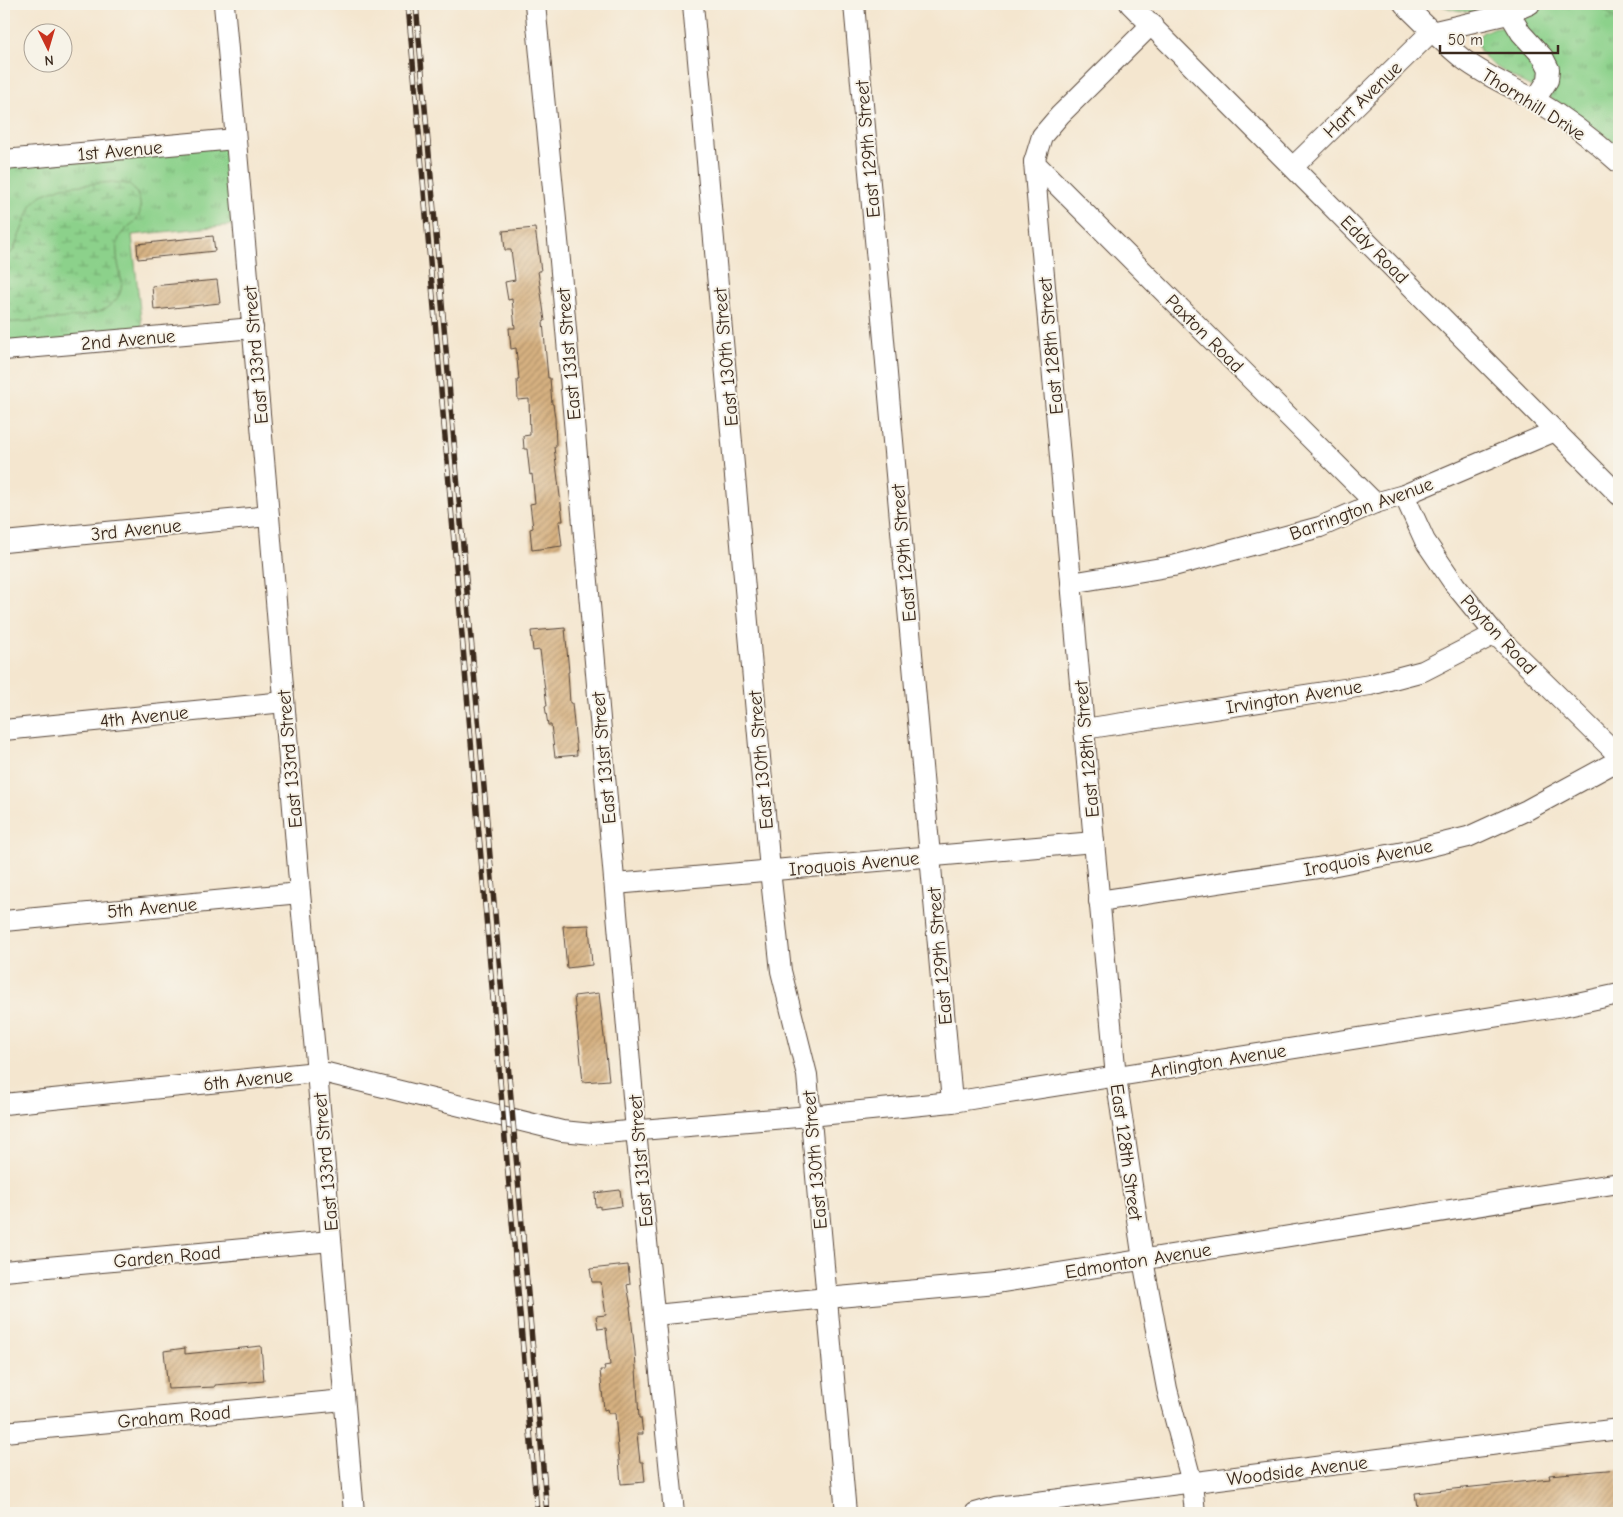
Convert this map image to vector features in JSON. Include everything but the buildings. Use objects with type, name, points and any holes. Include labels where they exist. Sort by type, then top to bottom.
[{"type":"street","name":"East 133rd Street","points":[[224,4],[354,1513]]},
{"type":"street","name":"East 131st Street","points":[[535,4],[551,164],[636,1131],[674,1513]]},
{"type":"street","name":"East 130th Street","points":[[693,4],[770,870],[781,971],[806,1075],[846,1513]]},
{"type":"street","name":"East 129th Street","points":[[854,4],[952,1102]]},
{"type":"street","name":"Eddy Road","points":[[1130,4],[1619,495]]},
{"type":"street","name":"Thornhill Drive","points":[[1404,4],[1463,59],[1488,76],[1535,100],[1571,124],[1619,163]]},
{"type":"street","points":[[1432,32],[1509,13],[1530,4]]},
{"type":"street","points":[[1509,13],[1521,33],[1543,58],[1549,69],[1548,80],[1535,100]]},
{"type":"street","name":"East 128th Street","points":[[1152,24],[1042,136],[1034,162],[1116,1077],[1143,1260],[1167,1389],[1192,1483],[1195,1513]]},
{"type":"street","name":"Hart Avenue","points":[[1293,167],[1432,32]]},
{"type":"street","name":"1st Avenue","points":[[4,160],[235,139]]},
{"type":"street","name":"Paxton Road","points":[[1034,162],[1375,503]]},
{"type":"street","name":"2nd Avenue","points":[[4,350],[253,328]]},
{"type":"street","name":"Barrington Avenue","points":[[1071,583],[1174,566],[1320,527],[1555,431]]},
{"type":"street","name":"Payton Road","points":[[1404,494],[1425,541],[1454,585],[1495,634],[1619,756]]},
{"type":"street","name":"3rd Avenue","points":[[4,542],[269,516]]},
{"type":"street","name":"Irvington Avenue","points":[[1084,729],[1370,685],[1423,671],[1495,634]]},
{"type":"street","name":"4th Avenue","points":[[4,730],[284,702]]},
{"type":"street","name":"Iroquois Avenue","points":[[1099,901],[1331,866],[1414,850],[1468,837],[1527,810],[1619,760]]},
{"type":"street","name":"Iroquois Avenue","points":[[614,884],[1094,842]]},
{"type":"street","name":"5th Avenue","points":[[4,921],[300,893]]},
{"type":"street","name":"Arlington Avenue","points":[[636,1131],[952,1102],[1554,1007],[1619,994]]},
{"type":"street","name":"6th Avenue","points":[[4,1104],[317,1072],[562,1131],[593,1134],[636,1131]]},
{"type":"street","name":"Edmonton Avenue","points":[[655,1315],[997,1283],[1619,1183]]},
{"type":"street","name":"Garden Road","points":[[4,1271],[331,1241]]},
{"type":"street","name":"Graham Road","points":[[4,1432],[344,1400]]},
{"type":"street","name":"Woodside Avenue","points":[[975,1513],[996,1507],[1619,1429]]},
{"type":"green space","points":[[1438,4],[1512,4],[1484,11],[1467,12]]},
{"type":"green space","points":[[1547,4],[1619,4],[1619,147],[1557,102],[1495,66],[1480,50],[1478,39],[1481,34],[1517,22]]},
{"type":"green space","points":[[1596,4],[1619,4],[1619,21]]},
{"type":"green space","points":[[235,139],[243,224],[132,235],[143,338],[4,350],[4,160]]},
{"type":"green space","points":[[112,182],[131,186],[137,194],[140,203],[138,217],[121,234],[117,244],[122,285],[118,297],[105,309],[86,315],[4,323],[4,258],[13,251],[32,204],[42,195],[62,187]]},
{"type":"railway","points":[[408,4],[537,1513]]},
{"type":"railway","points":[[416,4],[547,1513]]}]
